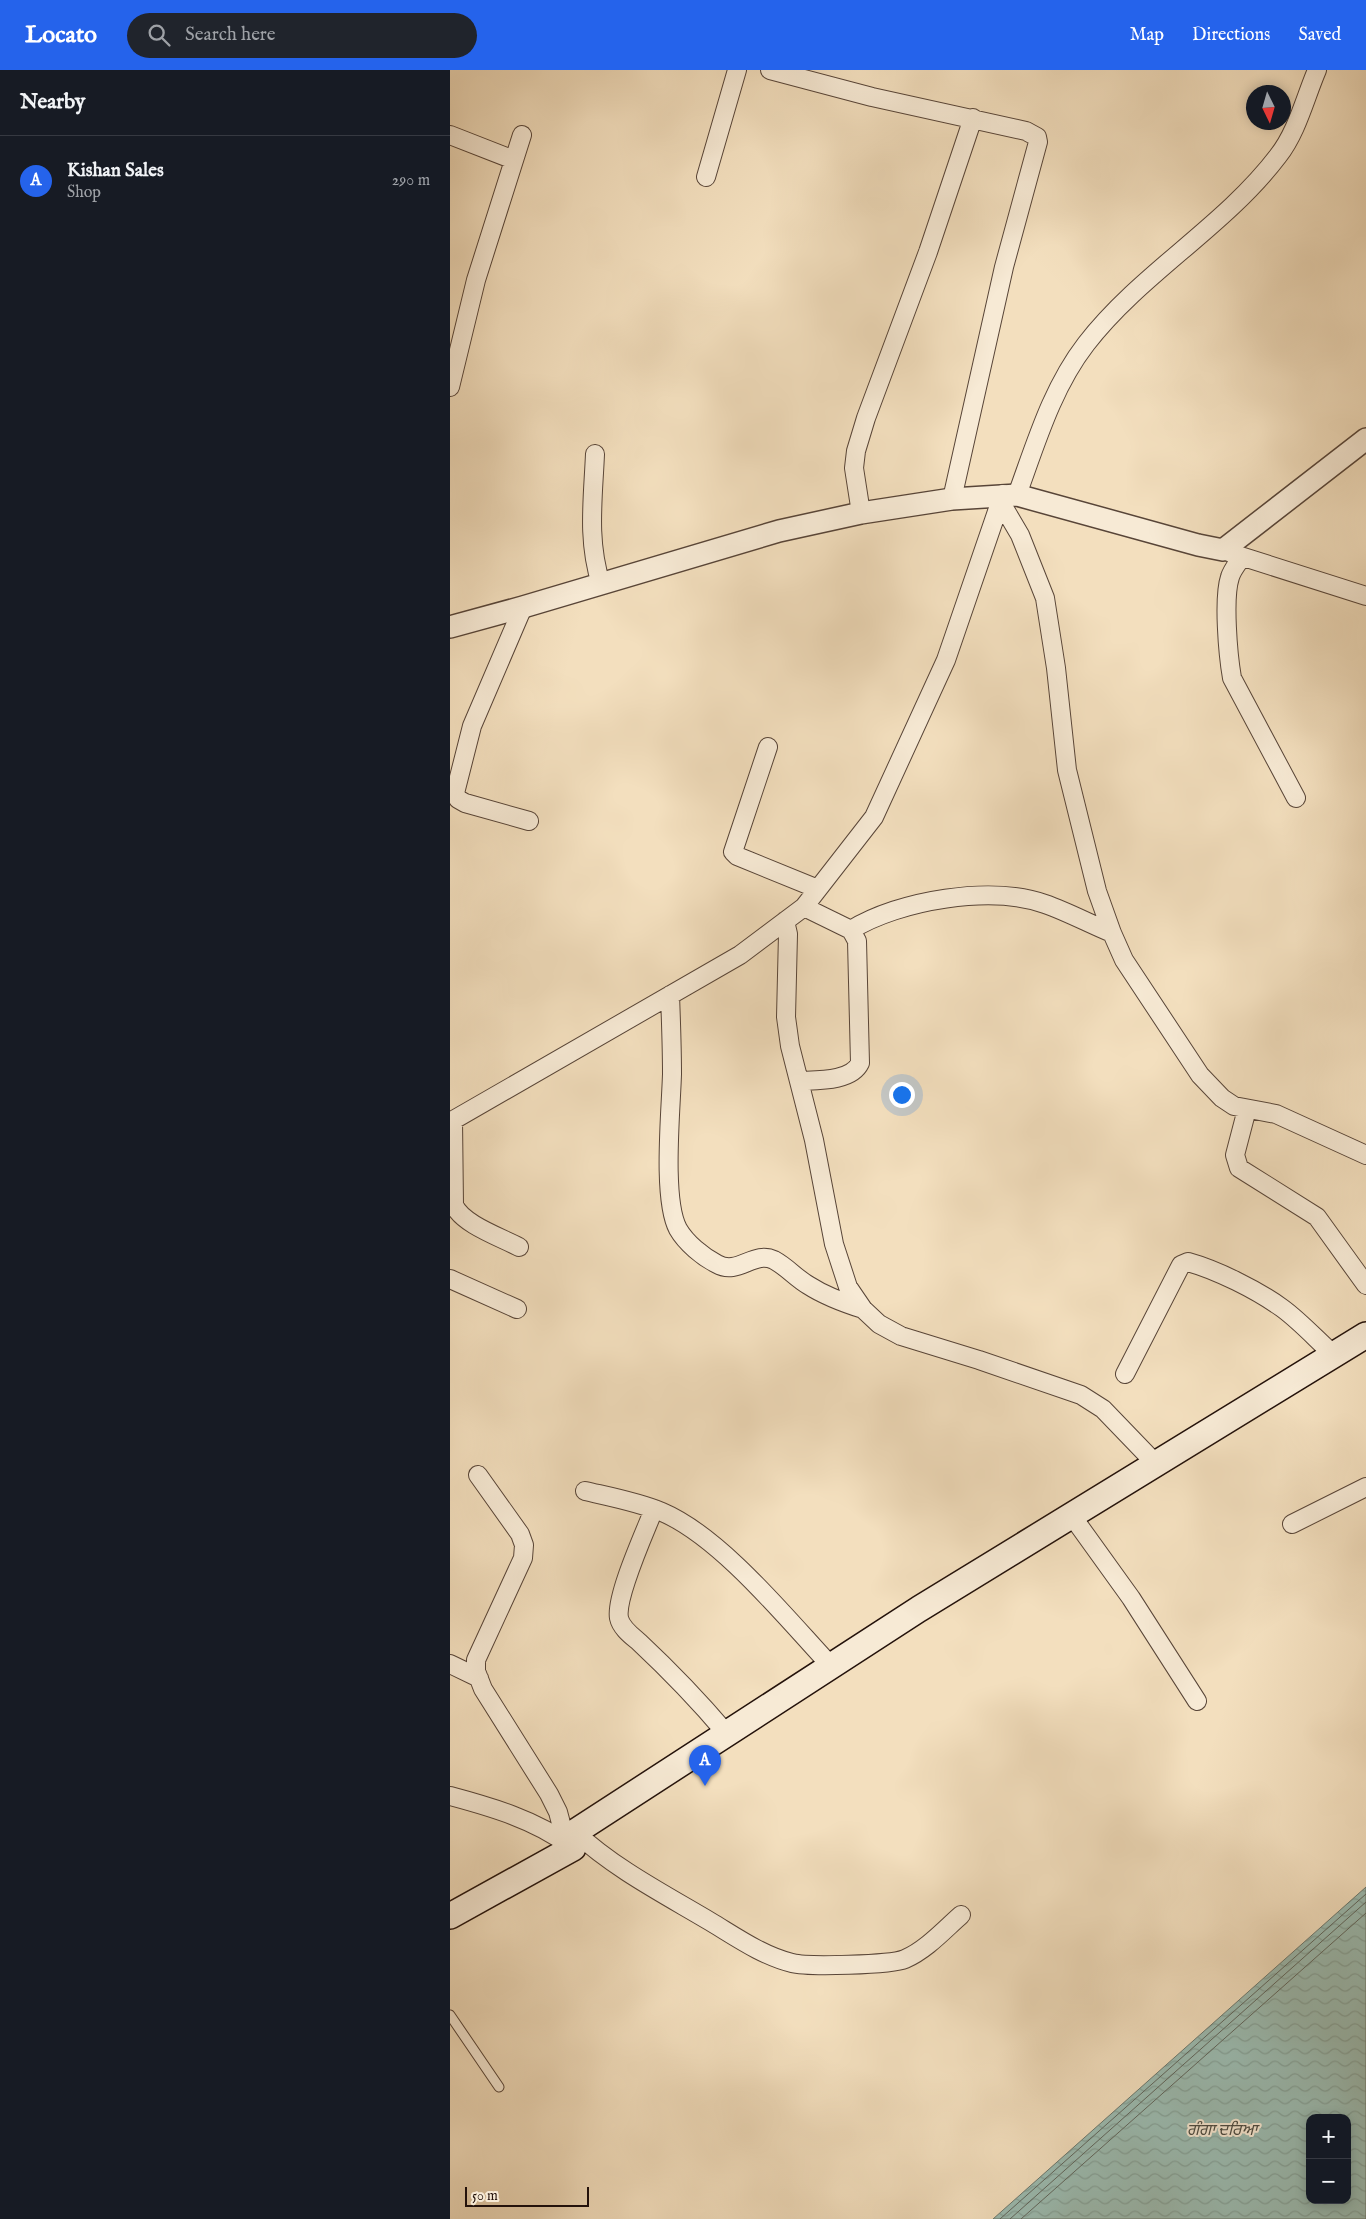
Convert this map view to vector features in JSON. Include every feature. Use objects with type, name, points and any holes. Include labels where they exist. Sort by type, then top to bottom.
[{"type":"main road","points":[[450,1916],[571,1841],[726,1734],[831,1666],[1366,1335]]},
{"type":"street","points":[[706,177],[737,70]]},
{"type":"street","points":[[770,70],[872,97],[1026,131],[1034,134],[1038,142],[1004,266],[952,498]]},
{"type":"street","points":[[519,1247],[466,1220],[458,1212],[454,1204],[452,1121],[740,955],[804,907],[874,817],[911,741],[946,660],[1007,497],[1050,404],[1086,344],[1135,292],[1249,191],[1279,156],[1288,141],[1317,70]]},
{"type":"street","points":[[861,513],[854,468],[856,451],[928,252],[973,118]]},
{"type":"street","points":[[450,387],[476,280],[522,135]]},
{"type":"street","points":[[450,136],[514,160]]},
{"type":"street","points":[[1296,798],[1232,678],[1229,661],[1228,597],[1233,553],[1366,439]]},
{"type":"street","points":[[595,454],[591,539],[593,560],[601,584]]},
{"type":"street","points":[[1007,497],[1044,598],[1056,668],[1067,770],[1093,877],[1112,933],[1124,960],[1200,1075],[1222,1098],[1234,1106],[1247,1110],[1276,1114],[1366,1155]]},
{"type":"street","points":[[450,627],[779,531],[861,513],[952,498],[1007,497],[1233,553],[1366,596]]},
{"type":"street","points":[[523,607],[472,726],[455,793],[458,799],[465,803],[529,820]]},
{"type":"street","points":[[768,747],[733,852],[737,856],[818,889]]},
{"type":"street","points":[[851,930],[871,918],[898,910],[954,898],[988,895],[1045,904],[1112,933]]},
{"type":"street","points":[[799,1081],[841,1076],[857,1068],[860,1063],[857,941],[851,930],[804,907]]},
{"type":"street","points":[[785,921],[789,954],[786,1017],[790,1046],[814,1140],[834,1244],[848,1287],[863,1309],[879,1324],[900,1336],[979,1360],[1081,1395],[1103,1409],[1156,1464]]},
{"type":"street","points":[[670,994],[672,1074],[668,1139],[671,1199],[678,1228],[686,1240],[718,1265],[728,1269],[735,1268],[756,1258],[765,1257],[774,1260],[807,1285],[831,1298],[863,1309]]},
{"type":"street","points":[[1247,1110],[1236,1155],[1239,1168],[1317,1217],[1366,1285]]},
{"type":"street","points":[[1125,1374],[1177,1273],[1181,1266],[1188,1262],[1200,1265],[1282,1308],[1334,1355]]},
{"type":"street","points":[[450,1279],[517,1309]]},
{"type":"street","points":[[478,1475],[520,1534],[524,1545],[523,1558],[513,1584],[476,1660],[479,1678],[549,1794],[571,1841]]},
{"type":"street","points":[[1292,1524],[1366,1486]]},
{"type":"street","points":[[585,1491],[654,1509],[693,1530],[723,1553],[831,1666]]},
{"type":"street","points":[[654,1509],[627,1582],[619,1609],[619,1619],[633,1637],[686,1686],[726,1734]]},
{"type":"street","points":[[1072,1516],[1131,1598],[1197,1700]]},
{"type":"street","points":[[450,1664],[479,1678]]},
{"type":"street","points":[[450,1796],[483,1805],[571,1841],[747,1943],[792,1964],[810,1966],[887,1964],[903,1960],[917,1954],[961,1914]]},
{"type":"lane","points":[[450,2015],[498,2087]]},
{"type":"water","name":"ਗੰਗਾ ਦਰਿਆ","points":[[1366,1887],[1366,2219],[993,2219]]},
{"type":"place","name":"Kishan Sales","points":[[705,1786]]}]
